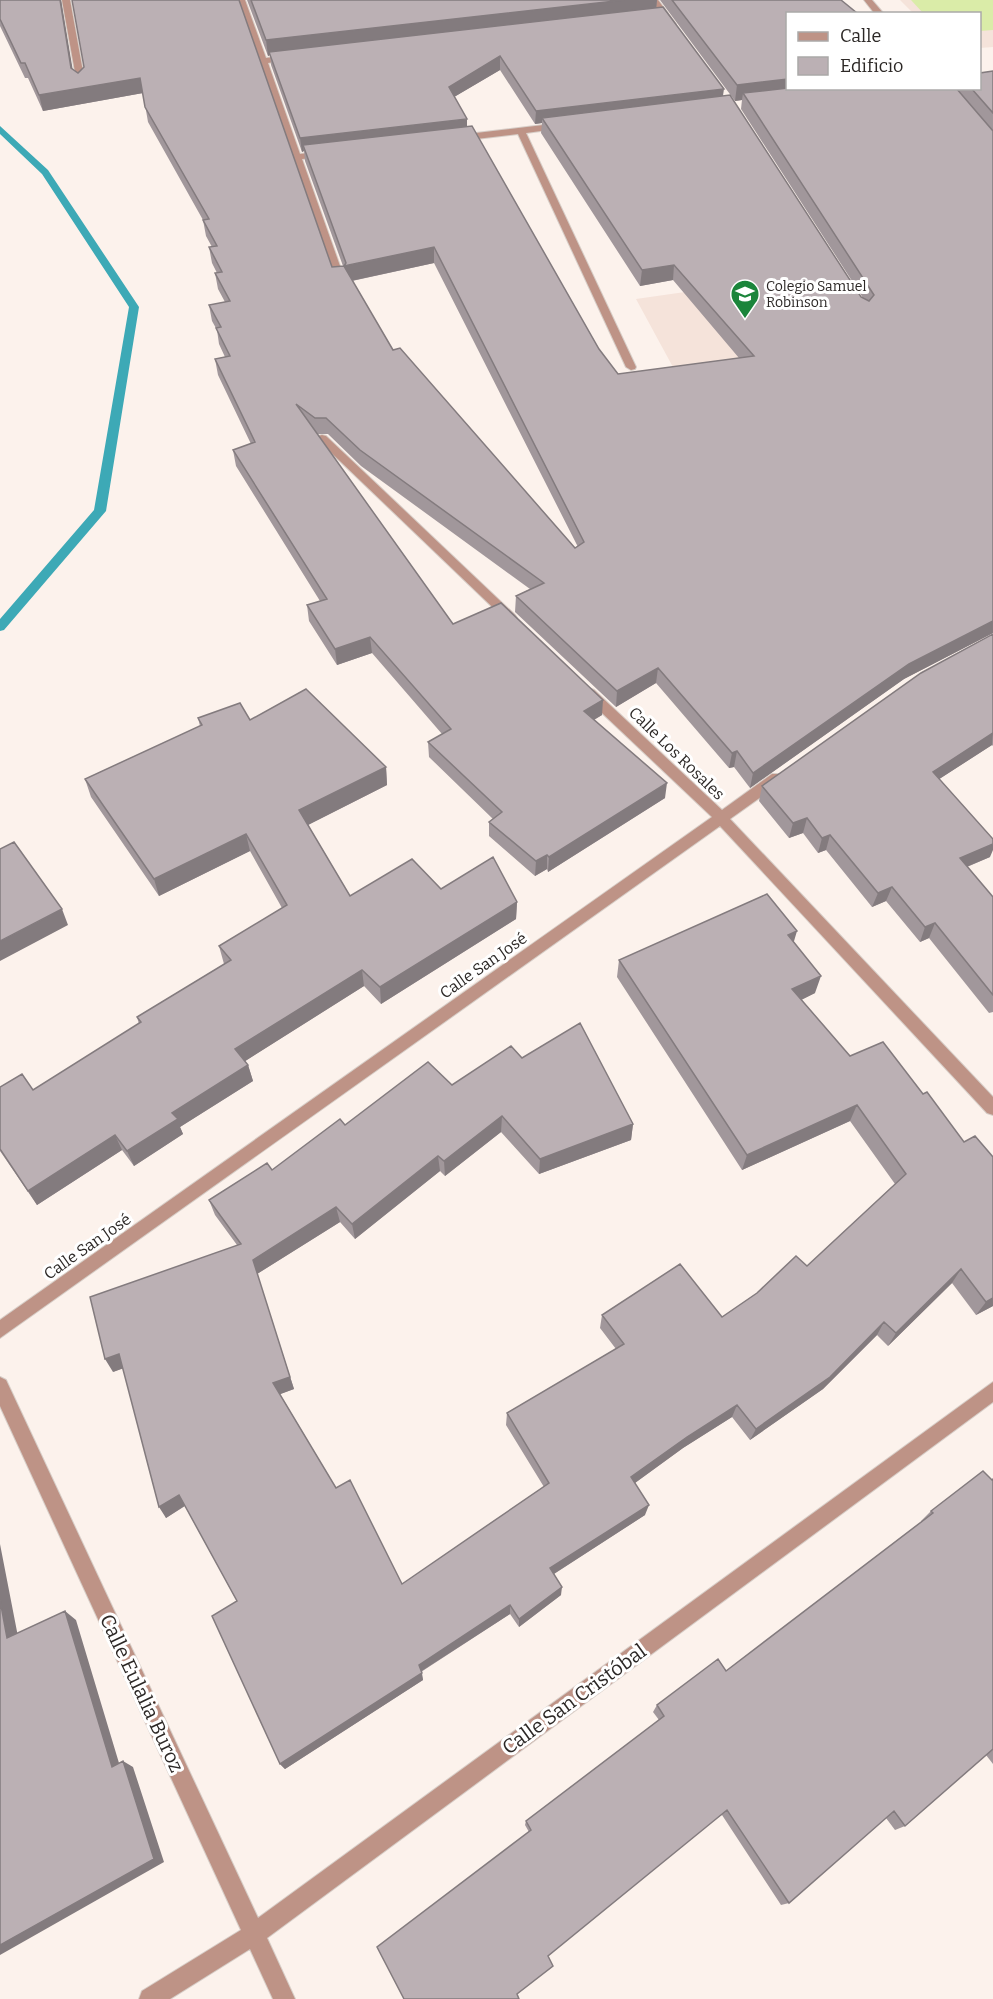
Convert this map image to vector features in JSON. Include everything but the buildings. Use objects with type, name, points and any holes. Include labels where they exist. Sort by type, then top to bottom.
[{"type":"street","points":[[66,0],[81,83]]},
{"type":"street","points":[[241,0],[340,280]]},
{"type":"street","points":[[654,0],[678,33]]},
{"type":"street","points":[[868,0],[878,12]]},
{"type":"street","points":[[653,16],[665,15]]},
{"type":"street","points":[[263,61],[298,57]]},
{"type":"street","points":[[450,139],[568,125]]},
{"type":"street","points":[[521,131],[631,367]]},
{"type":"street","points":[[297,157],[332,153]]},
{"type":"street","points":[[322,438],[521,628]]},
{"type":"street","name":"Calle Los Rosales","points":[[582,686],[721,818],[993,1108]]},
{"type":"street","name":"Calle San José","points":[[0,1330],[787,771]]},
{"type":"street","name":"Calle Eulalia Buroz","points":[[0,1386],[284,1999]]},
{"type":"street","name":"Calle San Cristóbal","points":[[150,1999],[254,1934],[993,1391]]},
{"type":"shaded area","points":[[900,0],[993,0],[993,47],[981,48],[981,12],[912,12]]},
{"type":"shaded area","name":"Colegio Samuel Robinson","points":[[811,274],[857,342],[674,369],[636,299]]},
{"type":"green space","points":[[911,0],[993,0],[993,30],[981,31],[981,12],[922,12]]},
{"type":"waterway","points":[[0,129],[45,172],[134,307],[100,511],[0,627]]},
{"type":"place","name":"Colegio Samuel Robinson","points":[[745,320]]}]
